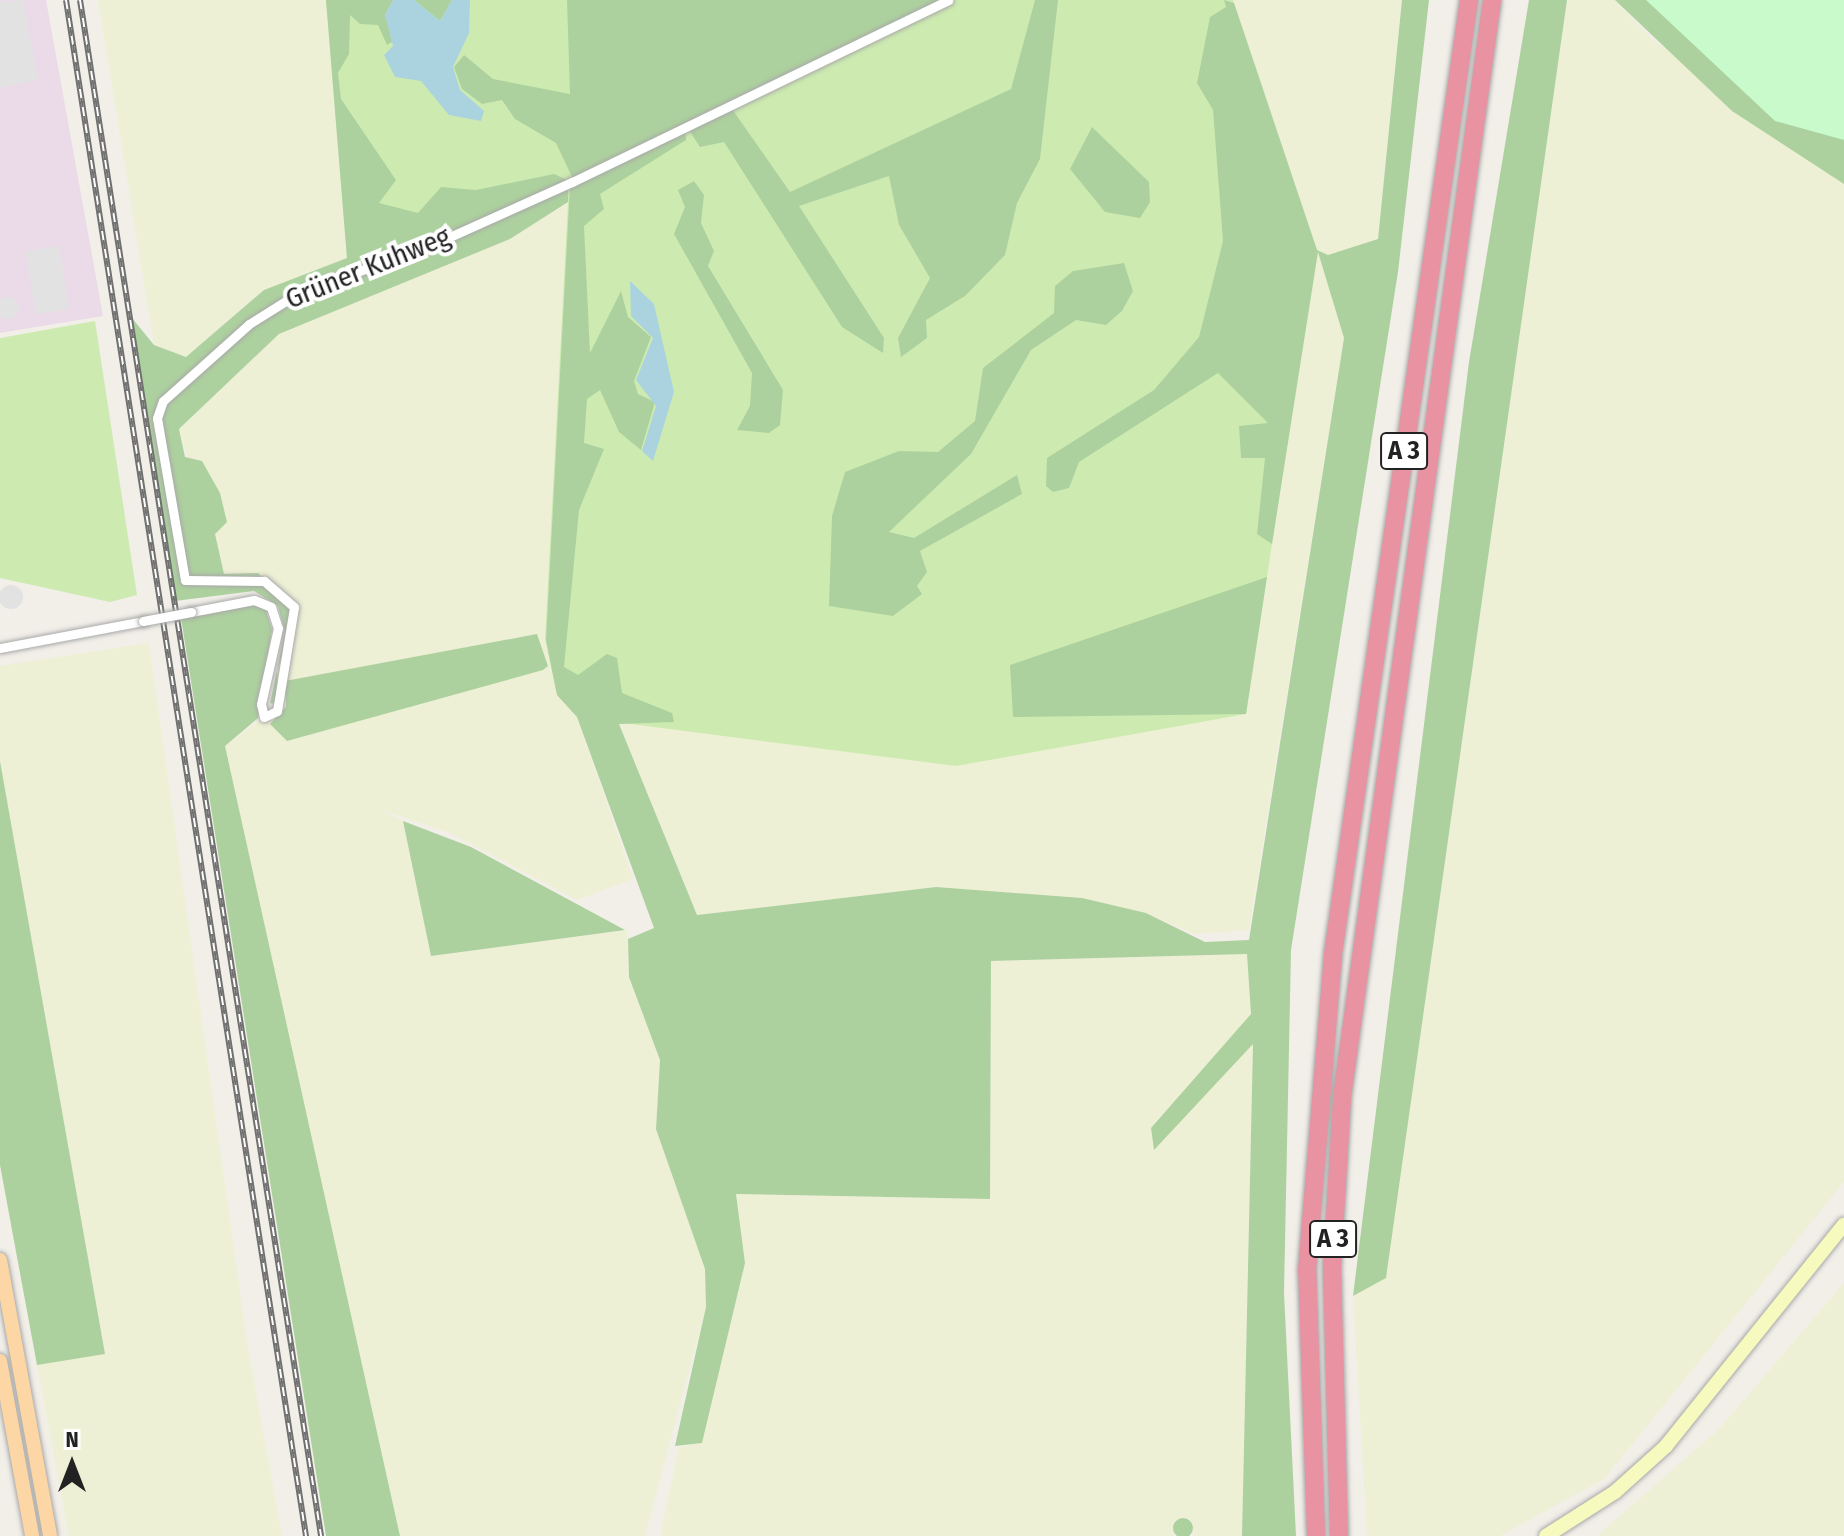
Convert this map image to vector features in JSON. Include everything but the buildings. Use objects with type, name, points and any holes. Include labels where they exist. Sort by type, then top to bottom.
[{"type":"highway","name":"A 3","points":[[1316,1536],[1307,1271],[1333,954],[1469,0]]},
{"type":"highway","name":"A 3","points":[[1339,1536],[1334,1210],[1368,895],[1492,0]]},
{"type":"main road","points":[[1546,1536],[1615,1492],[1666,1446],[1844,1225]]},
{"type":"main road","points":[[0,1260],[50,1536]]},
{"type":"main road","points":[[0,1361],[32,1536]]},
{"type":"street","name":"Grüner Kuhweg","points":[[0,648],[254,600],[271,607],[278,628],[261,704],[264,717],[277,711],[294,607],[264,581],[185,580],[157,418],[163,401],[249,324],[300,292],[425,248],[572,182],[948,0]]},
{"type":"shaded area","points":[[0,0],[46,0],[103,316],[0,333]]},
{"type":"shaded area","points":[[23,0],[38,80],[0,87],[0,2]]},
{"type":"shaded area","points":[[59,246],[69,309],[35,315],[25,251]]},
{"type":"shaded area","points":[[8,297],[19,308],[8,319],[-3,308]]},
{"type":"shaded area","points":[[11,585],[22,592],[23,597],[16,608],[11,609],[0,602],[-1,597],[6,586]]},
{"type":"green space","points":[[98,0],[326,0],[347,258],[264,290],[186,357],[154,345]]},
{"type":"green space","points":[[326,0],[1233,0],[1317,250],[1246,714],[956,766],[577,717],[557,695],[545,639],[569,182],[347,258]]},
{"type":"green space","points":[[326,0],[393,0],[385,15],[395,40],[387,45],[378,25],[360,24],[350,15],[349,54],[338,73],[341,99],[396,180],[379,203],[418,213],[441,187],[476,190],[554,174],[569,181],[568,202],[510,239],[279,334],[179,429],[185,457],[202,461],[220,493],[227,522],[215,534],[224,574],[258,573],[290,608],[292,633],[277,670],[279,705],[270,703],[285,632],[278,606],[254,591],[175,601],[132,318],[154,345],[186,357],[264,290],[347,258]]},
{"type":"green space","points":[[414,0],[452,0],[440,21]]},
{"type":"green space","points":[[567,0],[945,0],[573,179],[556,143],[515,119],[502,100],[482,104],[462,89],[454,67],[464,55],[493,79],[570,94]]},
{"type":"green space","points":[[1035,0],[1058,0],[1040,159],[1017,203],[1005,255],[965,296],[926,320],[927,338],[901,357],[898,338],[930,278],[899,225],[889,176],[799,206],[884,338],[883,353],[842,327],[724,142],[700,147],[687,127],[730,106],[790,192],[1011,89]]},
{"type":"green space","points":[[1224,0],[1234,3],[1317,250],[1328,255],[1378,239],[1402,0],[1429,0],[1398,272],[1291,950],[1284,1293],[1296,1536],[1242,1536],[1253,1044],[1154,1150],[1151,1128],[1251,1014],[1247,954],[991,961],[990,1199],[736,1194],[745,1263],[702,1443],[675,1446],[706,1307],[705,1269],[656,1129],[660,1060],[629,977],[628,939],[654,928],[577,717],[557,695],[546,640],[570,185],[685,129],[686,140],[600,194],[604,209],[584,226],[590,353],[621,291],[628,317],[651,337],[634,381],[638,394],[655,402],[641,450],[619,432],[600,390],[587,399],[584,443],[604,449],[579,510],[564,667],[578,675],[607,654],[617,658],[622,693],[672,713],[674,722],[619,724],[697,915],[936,887],[1082,898],[1146,913],[1205,942],[1249,940],[1344,338],[1318,252],[1272,544],[1257,534],[1265,458],[1241,458],[1239,426],[1268,423],[1218,373],[1079,462],[1069,488],[1053,492],[1046,486],[1047,458],[1154,390],[1199,337],[1223,241],[1213,110],[1197,83],[1210,17],[1226,7]]},
{"type":"green space","points":[[1233,0],[1402,0],[1378,239],[1328,255],[1318,251],[1344,338],[1249,930],[1194,934],[1146,913],[936,887],[697,915],[619,723],[1245,714],[1317,250]]},
{"type":"green space","points":[[1529,0],[1567,0],[1386,1278],[1353,1296],[1469,362]]},
{"type":"green space","points":[[1567,0],[1615,0],[1651,38],[1844,184],[1844,1182],[1604,1479],[1500,1536],[1367,1536],[1353,1296],[1386,1278]]},
{"type":"green space","points":[[1615,0],[1692,0],[1844,95],[1844,184],[1732,111]]},
{"type":"green space","points":[[1646,0],[1844,0],[1844,140],[1775,121]]},
{"type":"green space","points":[[1092,127],[1149,182],[1150,202],[1140,218],[1105,212],[1070,169]]},
{"type":"green space","points":[[694,181],[704,195],[701,223],[714,251],[708,266],[783,390],[780,425],[769,433],[737,430],[750,406],[752,373],[674,234],[685,207],[678,190]]},
{"type":"green space","points":[[568,202],[545,639],[557,695],[577,717],[633,879],[577,900],[450,833],[381,810],[403,821],[431,956],[627,930],[629,977],[660,1060],[656,1129],[705,1269],[706,1307],[645,1536],[400,1536],[225,746],[279,705],[277,670],[292,633],[290,608],[224,574],[179,429],[279,334],[510,239]]},
{"type":"green space","points":[[1124,263],[1133,291],[1122,311],[1106,325],[1076,320],[1031,350],[971,454],[889,532],[914,538],[1017,475],[1022,494],[920,551],[927,572],[917,586],[922,594],[893,616],[829,606],[832,516],[845,472],[899,451],[938,452],[975,421],[983,368],[1054,313],[1055,286],[1073,271]]},
{"type":"green space","points":[[95,321],[137,595],[110,602],[0,578],[0,338]]},
{"type":"green space","points":[[1267,577],[1246,714],[1013,717],[1010,665]]},
{"type":"green space","points":[[252,604],[264,605],[272,629],[258,718],[225,746],[400,1536],[326,1536],[181,618]]},
{"type":"green space","points":[[537,634],[548,666],[543,670],[287,741],[270,724],[286,707],[285,681]]},
{"type":"green space","points":[[149,643],[247,1342],[282,1536],[69,1536],[37,1365],[105,1353],[0,761],[0,666]]},
{"type":"green space","points":[[0,761],[105,1354],[37,1365],[0,1165]]},
{"type":"green space","points":[[403,821],[471,847],[625,930],[431,956]]},
{"type":"green space","points":[[1248,954],[1252,1014],[1151,1128],[1154,1149],[1253,1043],[1242,1536],[1194,1536],[1192,1521],[1175,1520],[1174,1536],[660,1536],[679,1448],[702,1442],[745,1263],[736,1194],[990,1199],[991,961]]},
{"type":"green space","points":[[1844,1283],[1844,1536],[1597,1536],[1719,1429]]},
{"type":"green space","points":[[1183,1518],[1190,1521],[1193,1528],[1190,1535],[1183,1538],[1176,1535],[1173,1528],[1176,1521]]},
{"type":"water","points":[[393,0],[414,0],[440,21],[452,0],[470,0],[469,33],[453,67],[460,90],[484,111],[481,121],[449,115],[421,81],[395,77],[384,55],[393,46],[385,15]]},
{"type":"water","points":[[630,281],[654,304],[674,392],[653,461],[642,451],[656,406],[636,380],[653,338],[631,316]]},
{"type":"railway","points":[[66,0],[306,1536]]},
{"type":"railway","points":[[80,0],[321,1536]]}]
